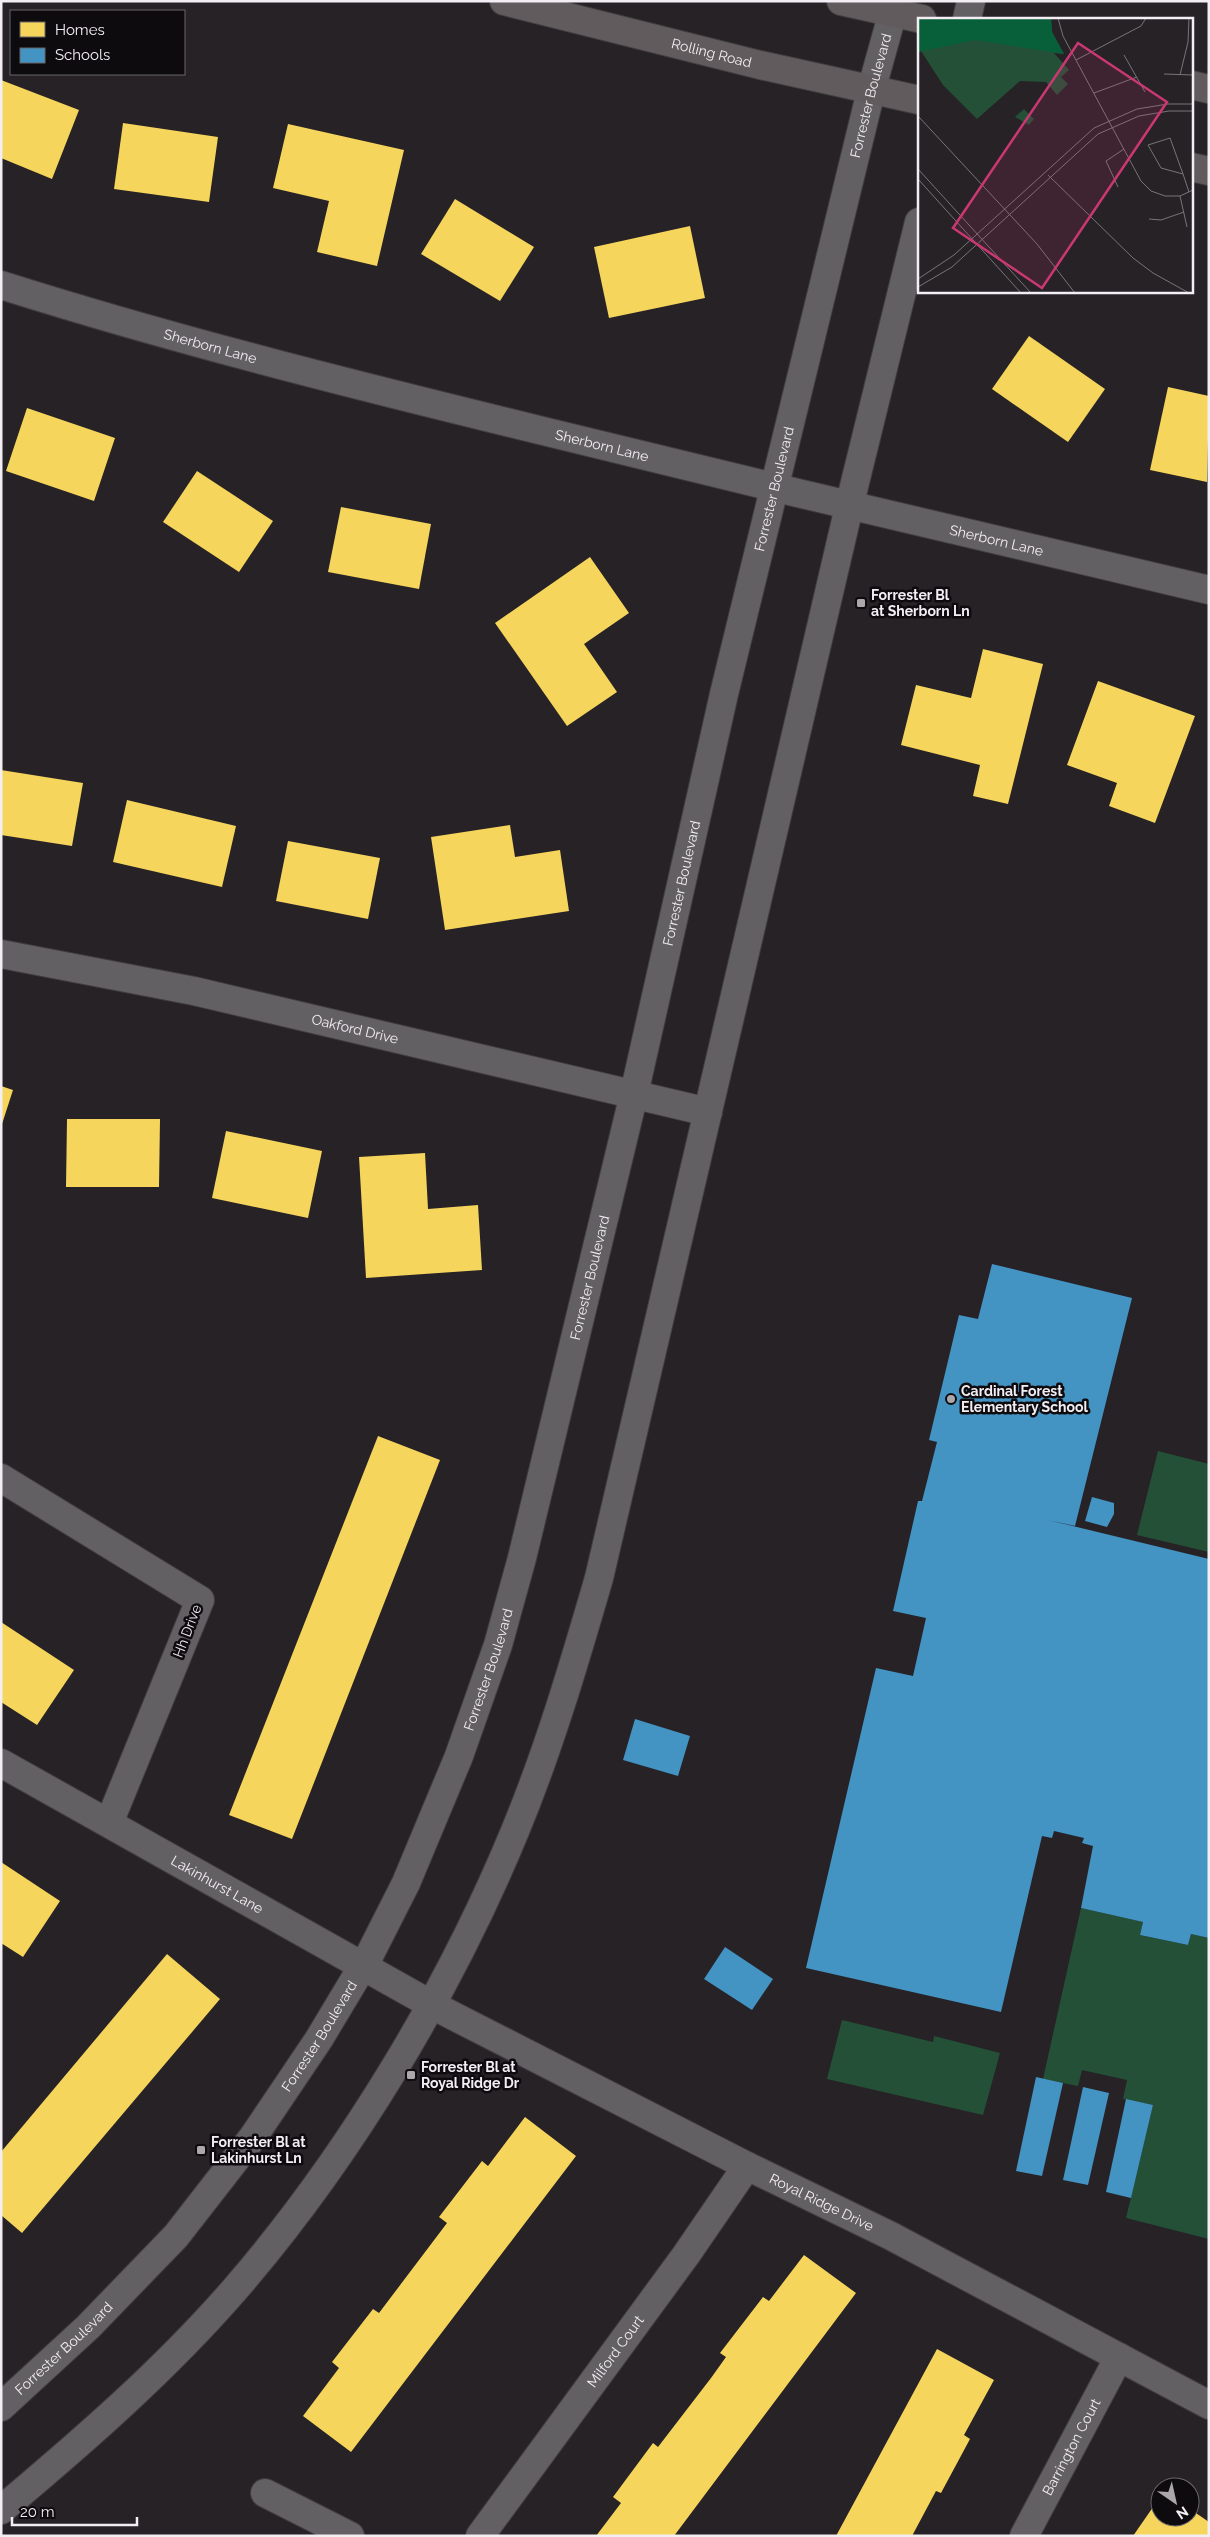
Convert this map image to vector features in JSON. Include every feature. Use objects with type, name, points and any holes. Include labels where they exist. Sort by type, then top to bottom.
[{"type":"main road","name":"Rolling Road","points":[[504,1],[871,91],[918,100]]},
{"type":"main road","points":[[841,1],[894,7],[920,18]]},
{"type":"main road","points":[[1192,85],[1209,89]]},
{"type":"main road","points":[[1192,167],[1209,171]]},
{"type":"street","points":[[967,18],[971,1]]},
{"type":"street","name":"Forrester Boulevard","points":[[1,2407],[88,2327],[176,2236],[253,2137],[319,2039],[363,1966],[406,1883],[442,1801],[498,1645],[522,1558],[634,1094],[722,704],[871,91],[894,7]]},
{"type":"street","points":[[1,2510],[62,2459],[144,2384],[236,2288],[318,2184],[386,2081],[432,2005],[478,1916],[516,1831],[573,1668],[604,1560],[849,507],[918,226]]},
{"type":"street","name":"Sherborn Lane","points":[[1,285],[80,310],[324,377],[849,507],[1209,590]]},
{"type":"street","name":"Oakford Drive","points":[[1,954],[194,991],[708,1112]]},
{"type":"street","name":"Hh Drive","points":[[1,1478],[200,1600],[110,1823]]},
{"type":"street","name":"Lakinhurst Lane","points":[[1,1763],[432,2005]]},
{"type":"street","name":"Royal Ridge Drive","points":[[432,2005],[747,2166],[891,2236],[1209,2405]]},
{"type":"street","name":"Milford Court","points":[[480,2536],[686,2255],[747,2166]]},
{"type":"street","name":"Barrington Court","points":[[1024,2536],[1120,2358]]},
{"type":"street","points":[[265,2493],[350,2536]]},
{"type":"green space","points":[[1158,1451],[1209,1464],[1209,1552],[1137,1535]]},
{"type":"green space","points":[[1081,1908],[1143,1922],[1140,1935],[1188,1945],[1191,1934],[1209,1938],[1209,2239],[1126,2218],[1153,2105],[1123,2099],[1127,2080],[1082,2070],[1078,2086],[1043,2079]]},
{"type":"green space","points":[[842,2020],[933,2042],[934,2036],[1000,2053],[983,2115],[827,2079]]},
{"type":"building: Homes","points":[[1,80],[79,110],[52,179],[1,158]]},
{"type":"building: Homes","points":[[123,123],[218,137],[209,202],[114,189]]},
{"type":"building: Homes","points":[[288,124],[404,150],[377,266],[317,252],[329,201],[273,188]]},
{"type":"building: Homes","points":[[455,199],[534,247],[500,301],[421,254]]},
{"type":"building: Homes","points":[[690,226],[705,298],[609,318],[594,247]]},
{"type":"building: Homes","points":[[1029,336],[1105,389],[1068,442],[992,389]]},
{"type":"building: Homes","points":[[1168,387],[1209,396],[1207,482],[1150,470]]},
{"type":"building: Homes","points":[[27,408],[115,438],[94,501],[6,471]]},
{"type":"building: Homes","points":[[197,471],[273,521],[239,572],[163,522]]},
{"type":"building: Homes","points":[[341,507],[431,524],[419,589],[328,572]]},
{"type":"building: Homes","points":[[590,557],[629,613],[584,644],[617,692],[567,726],[495,623]]},
{"type":"building: Homes","points":[[983,649],[1043,664],[1008,804],[973,796],[980,765],[901,745],[916,685],[971,698]]},
{"type":"building: Homes","points":[[1098,681],[1195,716],[1155,823],[1109,806],[1117,783],[1067,765]]},
{"type":"building: Homes","points":[[1,770],[83,783],[72,846],[1,835]]},
{"type":"building: Homes","points":[[127,800],[236,826],[222,887],[113,862]]},
{"type":"building: Homes","points":[[510,825],[515,857],[560,850],[569,911],[445,930],[431,837]]},
{"type":"building: Homes","points":[[288,841],[380,858],[368,919],[276,901]]},
{"type":"building: Homes","points":[[1,1086],[13,1090],[2,1124],[1,1124]]},
{"type":"building: Homes","points":[[67,1119],[160,1119],[159,1187],[66,1187]]},
{"type":"building: Homes","points":[[226,1131],[322,1151],[308,1218],[212,1198]]},
{"type":"building: Homes","points":[[425,1153],[428,1209],[478,1205],[482,1270],[366,1278],[359,1157]]},
{"type":"building: Homes","points":[[378,1436],[440,1460],[292,1839],[229,1815]]},
{"type":"building: Homes","points":[[1,1622],[74,1670],[37,1725],[1,1702]]},
{"type":"building: Homes","points":[[1,1862],[60,1901],[23,1957],[1,1943]]},
{"type":"building: Homes","points":[[167,1954],[220,1999],[22,2233],[1,2215],[1,2152]]},
{"type":"building: Homes","points":[[525,2117],[576,2156],[351,2452],[303,2416],[339,2368],[332,2362],[373,2309],[379,2313],[447,2223],[439,2217],[482,2161],[488,2166]]},
{"type":"building: Homes","points":[[804,2255],[856,2293],[674,2536],[596,2536],[621,2503],[613,2497],[653,2443],[658,2447],[711,2378],[726,2357],[720,2353],[763,2297],[769,2301]]},
{"type":"building: Homes","points":[[937,2349],[994,2380],[964,2435],[970,2439],[941,2493],[936,2491],[912,2536],[836,2536]]},
{"type":"building: Homes","points":[[1150,2511],[1150,2527],[1200,2527],[1200,2516],[1209,2522],[1209,2536],[1133,2536]]},
{"type":"building: Schools","points":[[992,1264],[1132,1298],[1075,1526],[1048,1520],[1209,1559],[1209,1938],[1191,1934],[1188,1945],[1140,1935],[1143,1922],[1081,1908],[1093,1846],[1082,1843],[1084,1838],[1054,1831],[1052,1838],[1042,1836],[1001,2012],[806,1968],[876,1668],[913,1676],[926,1618],[893,1611],[918,1501],[922,1501],[937,1442],[929,1440],[959,1315],[978,1319]]},
{"type":"building: Schools","points":[[1092,1497],[1114,1503],[1114,1514],[1107,1527],[1085,1521]]},
{"type":"building: Schools","points":[[635,1719],[690,1736],[678,1776],[623,1760]]},
{"type":"building: Schools","points":[[725,1947],[773,1979],[752,2010],[704,1979]]},
{"type":"building: Schools","points":[[1036,2077],[1063,2083],[1042,2176],[1016,2171]]},
{"type":"building: Schools","points":[[1083,2087],[1109,2093],[1088,2185],[1063,2180]]},
{"type":"building: Schools","points":[[1126,2099],[1153,2105],[1131,2198],[1106,2192]]},
{"type":"place","name":"Forrester Bl at Sherborn Ln","points":[[861,603]]},
{"type":"place","name":"Cardinal Forest Elementary School","points":[[951,1399]]},
{"type":"place","name":"Forrester Bl at Royal Ridge Dr","points":[[411,2075]]},
{"type":"place","name":"Forrester Bl at Lakinhurst Ln","points":[[201,2150]]}]
